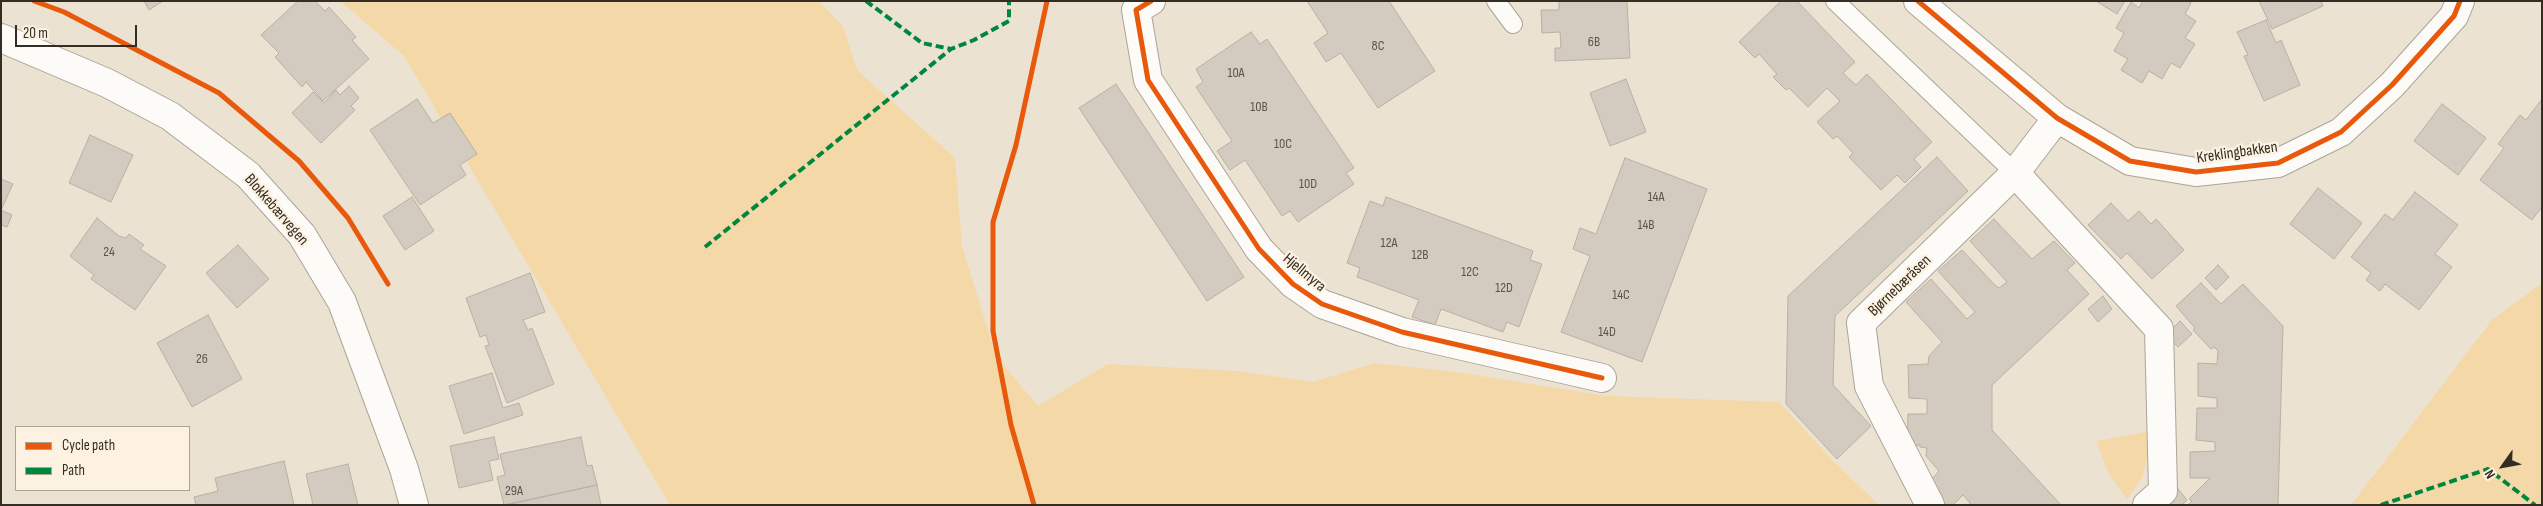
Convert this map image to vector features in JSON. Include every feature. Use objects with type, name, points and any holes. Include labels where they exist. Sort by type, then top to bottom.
[{"type":"street","name":"Kreklingbakken","points":[[1918,1],[2057,118],[2130,160],[2196,172],[2278,163],[2341,132],[2392,85],[2454,16],[2460,1]]},
{"type":"street","name":"Hjellmyra","points":[[1140,4],[1148,80],[1259,249],[1293,284],[1322,304],[1402,332],[1602,378]]},
{"type":"street","name":"Blokkebærvegen","points":[[1,38],[107,83],[170,116],[248,175],[302,236],[342,302],[404,468],[414,505]]},
{"type":"street","name":"Bjørnebæråsen","points":[[1930,505],[1869,386],[1861,323],[2015,173],[2057,118]]},
{"type":"street","points":[[2015,173],[2159,329],[2163,491],[2147,505]]},
{"type":"lane","points":[[1496,1],[1513,24]]},
{"type":"lane","points":[[1835,1],[2015,173]]},
{"type":"shaded area","points":[[340,1],[819,1],[843,26],[857,70],[955,158],[962,246],[996,356],[1038,406],[1108,364],[1237,371],[1313,382],[1374,363],[1456,372],[1607,396],[1779,402],[1833,461],[1879,505],[670,505],[404,56]]},
{"type":"shaded area","points":[[2542,283],[2542,505],[2351,505],[2492,320]]},
{"type":"shaded area","points":[[2151,431],[2149,451],[2142,478],[2127,499],[2109,474],[2096,441]]},
{"type":"building","points":[[144,1],[163,1],[149,10]]},
{"type":"building","points":[[298,1],[315,1],[325,11],[329,7],[356,37],[352,40],[369,59],[323,101],[306,82],[302,87],[275,57],[279,53],[261,35]]},
{"type":"building","points":[[1307,1],[1389,1],[1435,71],[1378,108],[1341,53],[1326,62],[1314,43],[1328,33]]},
{"type":"building","points":[[1559,1],[1627,1],[1630,58],[1555,61],[1555,48],[1561,48],[1560,32],[1542,33],[1541,10],[1559,10]]},
{"type":"building","points":[[1781,1],[1797,1],[1855,62],[1843,73],[1856,85],[1867,74],[1932,142],[1914,159],[1921,167],[1905,183],[1897,175],[1881,190],[1849,157],[1853,153],[1837,136],[1833,139],[1817,122],[1840,101],[1827,88],[1808,107],[1789,88],[1786,90],[1773,77],[1777,74],[1759,54],[1755,58],[1739,42]]},
{"type":"building","points":[[2096,1],[2125,1],[2117,14]]},
{"type":"building","points":[[2143,1],[2188,1],[2191,3],[2185,14],[2196,21],[2185,38],[2195,44],[2180,68],[2171,63],[2162,79],[2149,71],[2142,83],[2121,70],[2128,59],[2114,51],[2124,33],[2116,28],[2131,2],[2139,8]]},
{"type":"building","points":[[2259,1],[2321,1],[2323,6],[2272,29]]},
{"type":"building","points":[[2266,20],[2276,43],[2281,40],[2300,85],[2264,101],[2244,56],[2248,55],[2237,32]]},
{"type":"building","points":[[1251,32],[1260,44],[1267,39],[1354,168],[1346,173],[1354,184],[1298,222],[1290,211],[1282,216],[1245,160],[1230,170],[1217,151],[1232,141],[1196,87],[1203,82],[1196,69]]},
{"type":"building","points":[[1626,79],[1646,132],[1610,146],[1590,93]]},
{"type":"building","points":[[1116,84],[1244,277],[1207,301],[1079,108]]},
{"type":"building","points":[[349,86],[359,98],[351,106],[355,110],[321,143],[292,113],[313,92],[324,103],[336,90],[340,95]]},
{"type":"building","points":[[417,99],[433,123],[450,113],[477,154],[460,165],[466,175],[420,205],[370,130]]},
{"type":"building","points":[[2542,99],[2542,207],[2532,220],[2480,180],[2504,148],[2498,144],[2520,115],[2526,120]]},
{"type":"building","points":[[2442,104],[2486,138],[2458,175],[2414,141]]},
{"type":"building","points":[[90,135],[133,155],[111,202],[69,183]]},
{"type":"building","points":[[1937,157],[1968,191],[1835,316],[1833,385],[1871,426],[1837,459],[1786,404],[1788,296]]},
{"type":"building","points":[[1625,158],[1707,189],[1642,362],[1561,332],[1590,256],[1573,249],[1580,228],[1596,234]]},
{"type":"building","points":[[1,179],[13,184],[1,210]]},
{"type":"building","points":[[2318,188],[2362,223],[2334,259],[2290,224]]},
{"type":"building","points":[[2415,192],[2458,225],[2435,254],[2452,267],[2419,310],[2385,284],[2380,291],[2366,280],[2371,273],[2351,257],[2385,214],[2393,220]]},
{"type":"building","points":[[412,197],[434,231],[405,250],[383,216]]},
{"type":"building","points":[[1386,197],[1533,251],[1530,260],[1542,264],[1519,327],[1507,322],[1503,332],[1441,309],[1435,325],[1412,317],[1419,300],[1357,277],[1360,268],[1347,263],[1370,201],[1383,206]]},
{"type":"building","points":[[2111,203],[2128,221],[2139,211],[2151,224],[2156,219],[2184,250],[2152,279],[2127,253],[2121,259],[2088,225]]},
{"type":"building","points":[[1,210],[12,215],[7,227],[1,225]]},
{"type":"building","points":[[97,218],[119,236],[126,238],[129,234],[144,245],[140,249],[166,266],[135,310],[91,279],[94,275],[70,256]]},
{"type":"building","points":[[1994,219],[2032,259],[2054,241],[2075,263],[2067,270],[2089,294],[1992,385],[1992,430],[2061,505],[1969,505],[1970,503],[1963,495],[1953,505],[1946,505],[1927,485],[1939,471],[1926,456],[1927,448],[1920,447],[1920,445],[1907,446],[1908,414],[1927,414],[1927,399],[1909,398],[1908,365],[1928,364],[1929,356],[1942,342],[1906,302],[1931,279],[1967,319],[1975,312],[1938,271],[1962,250],[1999,288],[2007,282],[1970,241]]},
{"type":"building","points":[[238,245],[269,279],[237,308],[206,273]]},
{"type":"building","points":[[2218,265],[2229,277],[2216,290],[2205,278]]},
{"type":"building","points":[[530,273],[545,312],[523,320],[528,330],[532,328],[554,384],[507,403],[485,346],[489,345],[486,335],[480,337],[466,298]]},
{"type":"building","points":[[2201,283],[2221,304],[2243,284],[2283,326],[2278,505],[2188,505],[2192,501],[2189,499],[2210,478],[2190,478],[2190,452],[2215,451],[2215,442],[2196,440],[2197,408],[2217,408],[2217,398],[2198,396],[2198,363],[2217,364],[2218,351],[2214,347],[2211,349],[2193,330],[2195,328],[2176,306]]},
{"type":"building","points":[[2103,296],[2112,309],[2098,322],[2088,309]]},
{"type":"building","points":[[208,315],[242,379],[192,407],[157,343]]},
{"type":"building","points":[[2180,321],[2192,334],[2178,347],[2166,335]]},
{"type":"building","points":[[492,373],[503,408],[519,403],[523,415],[464,434],[449,386]]},
{"type":"building","points":[[494,437],[499,459],[489,461],[493,480],[459,488],[450,446]]},
{"type":"building","points":[[581,437],[587,466],[592,465],[597,485],[504,505],[497,477],[505,475],[500,454]]},
{"type":"building","points":[[284,461],[294,505],[196,505],[194,497],[218,491],[215,478]]},
{"type":"building","points":[[348,464],[358,505],[313,505],[306,474]]},
{"type":"building","points":[[2174,484],[2187,500],[2182,505],[2170,505],[2162,495]]},
{"type":"building","points":[[597,485],[601,505],[506,505]]},
{"type":"marked path","points":[[866,1],[922,43],[951,49],[974,40],[1009,21],[1009,1]]},
{"type":"marked path","points":[[705,247],[951,49]]},
{"type":"marked path","points":[[2381,505],[2488,469],[2535,505]]},
{"type":"cycle path","points":[[34,1],[64,12],[219,93],[299,161],[348,218],[388,284]]},
{"type":"cycle path","points":[[1034,505],[1011,425],[993,331],[993,222],[1016,145],[1047,1]]},
{"type":"cycle path","points":[[1151,1],[1136,10],[1148,80],[1259,249],[1293,284],[1322,304],[1402,332],[1602,378]]},
{"type":"cycle path","points":[[1918,1],[2057,118],[2130,161],[2196,172],[2278,163],[2341,132],[2392,85],[2454,16],[2460,1]]}]
